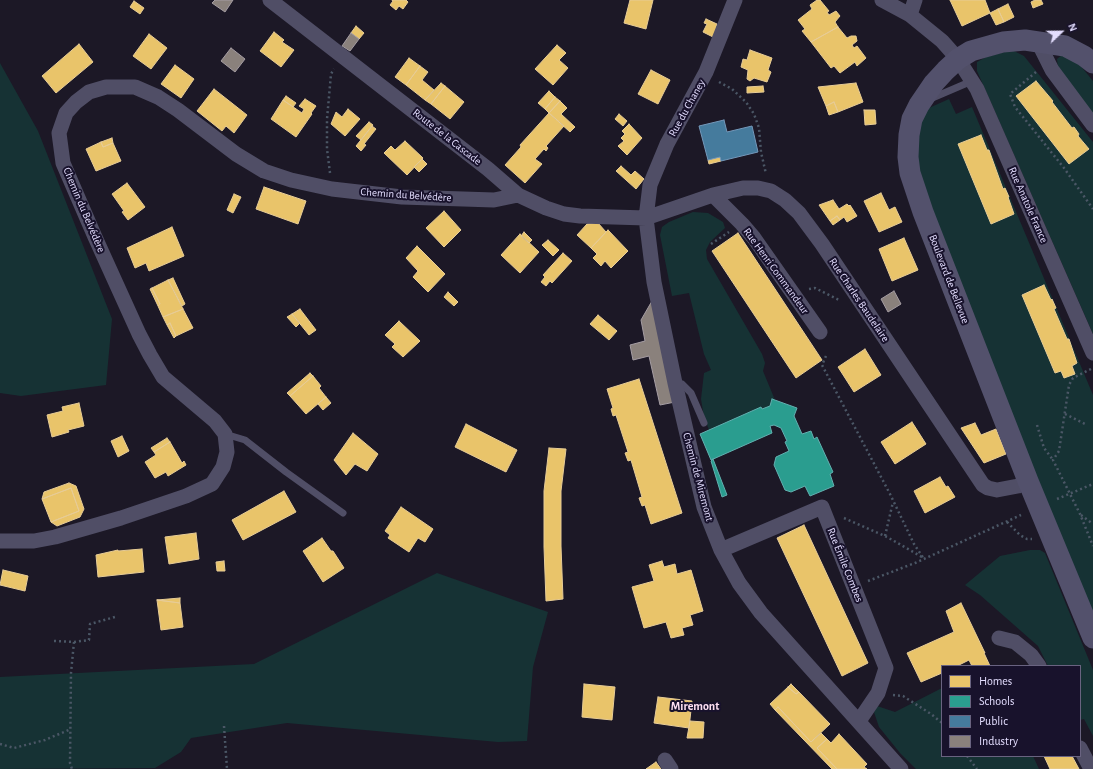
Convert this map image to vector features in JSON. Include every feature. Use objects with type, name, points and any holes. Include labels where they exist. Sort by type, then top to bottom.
[{"type":"main road","name":"Boulevard de Bellevue","points":[[1093,63],[1084,56],[1065,46],[1045,52],[1025,40],[1002,42],[971,52],[958,59],[946,70],[934,83],[920,104],[912,119],[909,134],[908,157],[910,173],[915,191],[1028,481],[1093,638]]},
{"type":"street","name":"Route de la Cascade","points":[[270,0],[488,169],[518,195],[546,208],[564,214],[580,216],[646,218]]},
{"type":"street","name":"Rue du Chaney","points":[[646,218],[650,185],[667,144],[705,74],[735,0]]},
{"type":"street","name":"Rue Anatole France","points":[[882,0],[910,15],[942,41],[958,59],[977,89],[1093,353]]},
{"type":"street","points":[[910,15],[915,0]]},
{"type":"street","points":[[1045,52],[1052,70],[1093,125]]},
{"type":"street","name":"Chemin du Belvédère","points":[[226,434],[215,421],[163,377],[139,334],[98,244],[63,163],[59,133],[66,113],[76,102],[89,92],[106,87],[135,87],[158,97],[178,110],[236,154],[264,172],[332,189],[402,197],[494,200],[518,195]]},
{"type":"street","name":"Rue Charles Baudelaire","points":[[646,218],[713,195],[743,188],[758,188],[771,192],[785,200],[799,213],[856,294],[984,485],[988,488],[997,490],[1018,486],[1028,481]]},
{"type":"street","name":"Rue Henri Commandeur","points":[[713,195],[754,238],[820,332]]},
{"type":"street","name":"Chemin de Miremont","points":[[646,218],[654,282],[675,383],[704,507],[721,550],[739,582],[761,612],[901,769]]},
{"type":"street","points":[[0,541],[34,542],[55,538],[186,496],[212,484],[223,467],[227,452],[226,434]]},
{"type":"street","points":[[721,550],[822,507]]},
{"type":"street","name":"Rue Émile Combes","points":[[822,507],[886,668],[878,693],[859,721]]},
{"type":"street","points":[[999,638],[1015,642],[1031,655],[1038,665]]},
{"type":"street","points":[[1081,750],[1091,769]]},
{"type":"lane","points":[[920,104],[972,81]]},
{"type":"lane","points":[[675,383],[682,384],[691,393],[704,423]]},
{"type":"lane","points":[[226,434],[245,440],[286,472],[343,512]]},
{"type":"path","points":[[1045,52],[1010,94],[1015,107],[1064,168],[1093,209]]},
{"type":"path","points":[[332,189],[327,149],[327,120],[331,74],[341,56]]},
{"type":"path","points":[[705,74],[732,89],[746,102],[754,114],[759,128],[761,152]]},
{"type":"path","points":[[795,297],[807,289],[815,288],[839,300],[848,299],[856,294]]},
{"type":"path","points":[[826,356],[822,365],[851,418],[914,544],[924,558]]},
{"type":"path","points":[[1053,460],[1059,451],[1065,414],[1066,395],[1069,385],[1073,378],[1093,368]]},
{"type":"path","points":[[1065,414],[1087,425]]},
{"type":"path","points":[[1037,425],[1044,448],[1053,460],[1080,514],[1093,546]]},
{"type":"path","points":[[854,587],[1093,484]]},
{"type":"path","points":[[885,536],[893,502]]},
{"type":"path","points":[[822,507],[885,536],[924,558]]},
{"type":"path","points":[[1080,514],[1093,524]]},
{"type":"path","points":[[1007,522],[1016,532],[1028,539],[1044,538],[1050,535]]},
{"type":"path","points":[[54,642],[89,640],[90,624],[116,617]]},
{"type":"path","points":[[72,769],[70,763],[71,673],[74,642]]},
{"type":"path","points":[[878,693],[903,696],[932,714],[941,723]]},
{"type":"path","points":[[224,726],[226,769]]},
{"type":"path","points":[[0,744],[14,748],[45,740],[71,728]]},
{"type":"path","points":[[968,757],[977,769]]},
{"type":"green space","points":[[1012,50],[1024,56],[1093,142],[1093,334],[977,71],[977,62],[986,57]]},
{"type":"green space","points":[[1063,54],[1075,59],[1093,81],[1093,117],[1058,68],[1057,59]]},
{"type":"green space","points":[[0,63],[38,131],[112,319],[106,385],[21,396],[0,393]]},
{"type":"green space","points":[[949,99],[956,114],[972,107],[1093,395],[1093,620],[919,188],[916,125],[920,112]]},
{"type":"green space","points":[[693,212],[708,213],[723,222],[725,228],[710,242],[706,250],[707,259],[762,354],[765,363],[763,371],[775,400],[772,399],[770,406],[762,409],[761,407],[709,430],[704,417],[701,399],[704,373],[711,370],[704,354],[689,293],[672,296],[660,235],[662,227],[669,222]]},
{"type":"green space","points":[[1030,550],[1040,550],[1045,553],[1093,670],[1093,736],[1084,719],[1081,720],[1081,665],[1048,665],[1038,646],[980,595],[965,585],[1000,556]]},
{"type":"green space","points":[[437,573],[548,612],[533,667],[527,741],[498,742],[287,723],[191,738],[181,752],[155,768],[0,769],[0,677],[254,664]]},
{"type":"green space","points":[[941,689],[941,757],[1033,757],[1039,769],[916,769],[900,753],[879,727],[874,712],[877,706],[895,712]]},
{"type":"building: Homes","points":[[392,0],[406,0],[408,2],[403,9],[399,6],[396,10],[390,5],[393,1]]},
{"type":"building: Homes","points":[[630,0],[653,0],[646,29],[624,23]]},
{"type":"building: Homes","points":[[817,0],[820,0],[829,11],[827,12],[829,15],[836,11],[840,16],[835,22],[838,27],[811,42],[802,31],[805,29],[798,20],[812,9],[810,5]]},
{"type":"building: Homes","points":[[950,0],[985,0],[990,13],[962,26]]},
{"type":"building: Homes","points":[[1041,0],[1043,4],[1033,8],[1031,2]]},
{"type":"building: Homes","points":[[134,1],[144,8],[140,14],[130,7]]},
{"type":"building: Homes","points":[[1008,4],[1014,17],[1004,22],[998,9]]},
{"type":"building: Homes","points":[[998,9],[1004,22],[996,25],[990,13]]},
{"type":"building: Homes","points":[[706,19],[717,24],[713,37],[703,32],[707,24],[704,23]]},
{"type":"building: Homes","points":[[356,26],[364,33],[359,39],[351,33]]},
{"type":"building: Homes","points":[[838,27],[847,38],[856,36],[857,41],[852,45],[854,48],[857,46],[866,58],[857,66],[855,62],[840,73],[834,66],[831,68],[811,42]]},
{"type":"building: Homes","points":[[274,32],[284,40],[282,42],[294,50],[281,67],[260,51]]},
{"type":"building: Homes","points":[[149,34],[167,48],[151,69],[133,56]]},
{"type":"building: Homes","points":[[79,44],[93,62],[56,93],[42,76]]},
{"type":"building: Homes","points":[[557,45],[566,53],[559,60],[568,68],[553,85],[535,69]]},
{"type":"building: Homes","points":[[750,50],[772,58],[768,70],[771,72],[767,82],[754,78],[750,81],[747,79],[748,70],[741,67],[743,59],[747,60]]},
{"type":"building: Homes","points":[[409,58],[420,66],[406,85],[395,77]]},
{"type":"building: Homes","points":[[175,65],[194,79],[181,98],[161,84]]},
{"type":"building: Homes","points":[[420,66],[428,72],[422,80],[434,90],[425,100],[406,85]]},
{"type":"building: Homes","points":[[651,70],[670,80],[658,104],[638,94]]},
{"type":"building: Homes","points":[[1036,81],[1053,101],[1052,102],[1072,128],[1074,127],[1079,134],[1078,136],[1089,149],[1069,164],[1016,96]]},
{"type":"building: Homes","points":[[441,83],[445,86],[431,104],[425,100]]},
{"type":"building: Homes","points":[[856,83],[863,102],[838,112],[834,102],[826,106],[818,87]]},
{"type":"building: Homes","points":[[445,86],[464,102],[450,119],[431,104]]},
{"type":"building: Homes","points":[[763,86],[764,92],[747,93],[747,87]]},
{"type":"building: Homes","points":[[214,89],[247,115],[234,133],[226,126],[222,131],[197,111]]},
{"type":"building: Homes","points":[[549,91],[555,97],[545,109],[538,103]]},
{"type":"building: Homes","points":[[286,96],[296,103],[293,107],[283,100]]},
{"type":"building: Homes","points":[[555,97],[560,101],[549,113],[545,109]]},
{"type":"building: Homes","points":[[305,99],[316,106],[296,137],[271,119],[283,100],[302,113],[304,109],[299,106]]},
{"type":"building: Homes","points":[[560,101],[567,108],[561,114],[575,127],[570,132],[549,113]]},
{"type":"building: Homes","points":[[834,102],[838,112],[829,115],[826,106]]},
{"type":"building: Homes","points":[[348,109],[360,119],[345,136],[331,124],[336,112],[342,117]]},
{"type":"building: Homes","points":[[864,110],[875,110],[876,124],[865,125]]},
{"type":"building: Homes","points":[[549,113],[564,126],[546,146],[548,148],[546,151],[544,149],[535,159],[542,164],[525,183],[505,165],[521,147],[520,145]]},
{"type":"building: Homes","points":[[619,114],[627,121],[623,126],[615,119]]},
{"type":"building: Homes","points":[[369,122],[373,125],[361,140],[356,136]]},
{"type":"building: Homes","points":[[629,124],[642,138],[627,155],[618,146],[624,141],[621,138],[625,134],[622,131]]},
{"type":"building: Homes","points":[[372,126],[376,129],[364,144],[366,145],[361,151],[356,146]]},
{"type":"building: Homes","points":[[981,135],[987,150],[989,150],[1003,189],[1005,188],[1009,197],[1014,214],[991,224],[958,144]]},
{"type":"building: Homes","points":[[112,138],[113,143],[103,147],[101,142]]},
{"type":"building: Homes","points":[[405,141],[423,158],[407,175],[384,153],[391,146],[395,150]]},
{"type":"building: Homes","points":[[101,142],[103,147],[113,143],[121,161],[96,171],[86,149]]},
{"type":"building: Homes","points":[[720,157],[721,161],[709,164],[708,160]]},
{"type":"building: Homes","points":[[422,159],[427,164],[419,172],[414,167]]},
{"type":"building: Homes","points":[[621,166],[631,175],[635,171],[644,179],[636,189],[616,171]]},
{"type":"building: Homes","points":[[127,183],[145,207],[128,220],[122,212],[124,211],[112,194]]},
{"type":"building: Homes","points":[[264,187],[306,201],[298,224],[256,209]]},
{"type":"building: Homes","points":[[881,193],[889,210],[895,207],[902,222],[879,232],[864,201]]},
{"type":"building: Homes","points":[[234,194],[241,197],[233,213],[227,210]]},
{"type":"building: Homes","points":[[833,200],[839,209],[847,204],[849,206],[850,205],[857,216],[847,222],[844,217],[840,220],[837,216],[830,221],[819,205]]},
{"type":"building: Homes","points":[[444,211],[461,230],[444,247],[426,228]]},
{"type":"building: Homes","points":[[837,216],[840,220],[833,225],[830,221]]},
{"type":"building: Homes","points":[[598,223],[606,232],[591,248],[577,235],[587,224]]},
{"type":"building: Homes","points":[[172,227],[184,256],[149,271],[146,263],[135,268],[127,248]]},
{"type":"building: Homes","points":[[608,230],[628,251],[611,268],[605,261],[601,266],[593,258],[597,254],[591,248]]},
{"type":"building: Homes","points":[[524,232],[532,240],[529,243],[521,236]]},
{"type":"building: Homes","points":[[738,233],[822,360],[796,378],[712,251]]},
{"type":"building: Homes","points":[[520,234],[539,252],[520,273],[501,255]]},
{"type":"building: Homes","points":[[904,238],[918,270],[892,281],[879,249]]},
{"type":"building: Homes","points":[[548,240],[559,250],[553,256],[542,245]]},
{"type":"building: Homes","points":[[417,246],[445,274],[428,292],[413,277],[418,271],[406,258]]},
{"type":"building: Homes","points":[[563,253],[572,261],[552,283],[550,281],[546,286],[541,282],[545,277],[543,275]]},
{"type":"building: Homes","points":[[173,278],[185,304],[182,306],[168,280]]},
{"type":"building: Homes","points":[[168,280],[183,309],[163,317],[158,306],[160,304],[152,288]]},
{"type":"building: Homes","points":[[1044,285],[1056,308],[1054,309],[1067,339],[1069,339],[1077,363],[1072,366],[1075,374],[1064,378],[1061,371],[1055,373],[1022,295]]},
{"type":"building: Homes","points":[[152,288],[160,304],[158,306],[150,289]]},
{"type":"building: Homes","points":[[448,292],[458,302],[454,306],[444,297]]},
{"type":"building: Homes","points":[[183,309],[193,328],[176,336],[170,323],[167,325],[163,317]]},
{"type":"building: Homes","points":[[300,309],[316,330],[309,335],[292,314]]},
{"type":"building: Homes","points":[[292,314],[300,323],[296,327],[287,317]]},
{"type":"building: Homes","points":[[598,315],[617,331],[609,340],[590,324]]},
{"type":"building: Homes","points":[[399,321],[420,341],[403,357],[392,347],[395,344],[385,335]]},
{"type":"building: Homes","points":[[170,323],[176,336],[174,338],[167,325]]},
{"type":"building: Homes","points":[[865,349],[881,375],[854,392],[838,367]]},
{"type":"building: Homes","points":[[310,373],[313,376],[290,396],[287,393]]},
{"type":"building: Homes","points":[[313,376],[321,386],[319,388],[326,397],[306,414],[290,396]]},
{"type":"building: Homes","points":[[639,379],[682,513],[651,524],[645,505],[642,506],[639,498],[642,497],[631,460],[628,461],[625,453],[628,452],[616,415],[613,416],[611,409],[613,408],[607,389]]},
{"type":"building: Homes","points":[[326,397],[331,403],[323,410],[318,404]]},
{"type":"building: Homes","points":[[79,403],[84,426],[68,430],[69,432],[52,437],[47,415],[63,411],[62,407]]},
{"type":"building: Homes","points":[[912,422],[926,444],[895,464],[881,442]]},
{"type":"building: Homes","points":[[975,423],[981,435],[996,429],[1006,454],[984,463],[961,428]]},
{"type":"building: Homes","points":[[466,424],[517,450],[506,472],[455,447]]},
{"type":"building: Homes","points":[[353,433],[378,454],[367,471],[355,464],[346,475],[334,460]]},
{"type":"building: Homes","points":[[122,436],[129,451],[118,457],[111,441]]},
{"type":"building: Homes","points":[[167,438],[170,442],[154,452],[151,448]]},
{"type":"building: Homes","points":[[170,442],[182,463],[184,461],[186,465],[168,476],[166,472],[155,478],[145,462],[156,455],[154,452]]},
{"type":"building: Homes","points":[[549,448],[566,449],[561,491],[563,599],[546,601],[544,491]]},
{"type":"building: Homes","points":[[940,477],[955,497],[925,513],[914,491]]},
{"type":"building: Homes","points":[[69,483],[76,486],[84,509],[80,517],[57,526],[51,522],[79,511],[71,488],[42,499],[44,492]]},
{"type":"building: Homes","points":[[71,488],[79,511],[51,522],[42,499]]},
{"type":"building: Homes","points":[[284,491],[296,512],[243,540],[232,520]]},
{"type":"building: Homes","points":[[401,507],[433,529],[425,542],[418,538],[409,552],[388,538],[390,535],[385,531]]},
{"type":"building: Homes","points":[[804,525],[868,663],[842,676],[777,538]]},
{"type":"building: Homes","points":[[196,533],[199,559],[169,564],[165,537]]},
{"type":"building: Homes","points":[[322,538],[344,568],[323,582],[303,551]]},
{"type":"building: Homes","points":[[142,549],[144,572],[98,577],[96,555],[118,550]]},
{"type":"building: Homes","points":[[224,561],[225,571],[217,571],[216,562]]},
{"type":"building: Homes","points":[[662,561],[664,567],[675,564],[677,574],[691,570],[703,611],[690,615],[693,625],[682,628],[684,635],[671,638],[666,622],[644,628],[632,587],[654,581],[649,565]]},
{"type":"building: Homes","points":[[3,570],[28,576],[25,591],[0,585]]},
{"type":"building: Homes","points":[[180,598],[180,603],[157,600]]},
{"type":"building: Homes","points":[[157,600],[180,603],[183,627],[161,630]]},
{"type":"building: Homes","points":[[961,603],[990,665],[972,665],[969,660],[959,665],[941,665],[941,673],[921,682],[907,653],[954,632],[946,611]]},
{"type":"building: Homes","points":[[584,684],[615,687],[612,720],[582,717]]},
{"type":"building: Homes","points":[[791,684],[799,692],[796,694],[788,687]]},
{"type":"building: Homes","points":[[788,687],[796,694],[799,692],[830,724],[811,742],[778,707],[775,710],[770,704]]},
{"type":"building: Homes","points":[[658,697],[692,701],[689,728],[654,723]]},
{"type":"building: Homes","points":[[778,707],[811,742],[821,733],[827,739],[817,748],[837,769],[832,769],[775,710]]},
{"type":"building: Homes","points":[[690,721],[704,722],[703,738],[687,738]]},
{"type":"building: Homes","points":[[839,734],[867,764],[864,767],[867,769],[837,769],[817,748],[827,739],[831,743]]},
{"type":"building: Homes","points":[[1044,757],[1073,757],[1079,769],[1050,769]]},
{"type":"building: Homes","points":[[656,762],[661,769],[646,769]]},
{"type":"building: Schools","points":[[772,399],[797,408],[794,416],[802,434],[811,431],[814,439],[817,437],[833,472],[830,474],[834,486],[810,496],[805,486],[791,492],[785,490],[774,465],[776,457],[789,451],[785,442],[787,441],[781,428],[774,425],[770,426],[772,433],[711,460],[700,434],[761,407],[762,409],[770,406]]},
{"type":"building: Schools","points":[[713,459],[727,495],[722,497],[711,461]]},
{"type":"building: Public","points":[[724,120],[727,132],[752,126],[758,152],[721,161],[720,157],[708,160],[699,126]]},
{"type":"building: Industry","points":[[215,0],[233,0],[225,12],[212,3]]},
{"type":"building: Industry","points":[[351,33],[359,39],[350,51],[342,46]]},
{"type":"building: Industry","points":[[231,48],[245,59],[235,72],[221,61]]},
{"type":"building: Industry","points":[[894,291],[901,304],[888,312],[881,299]]},
{"type":"building: Industry","points":[[652,301],[675,402],[660,405],[649,356],[633,360],[630,345],[645,341],[641,320]]},
{"type":"district","name":"Miremont","points":[[695,706]]}]
